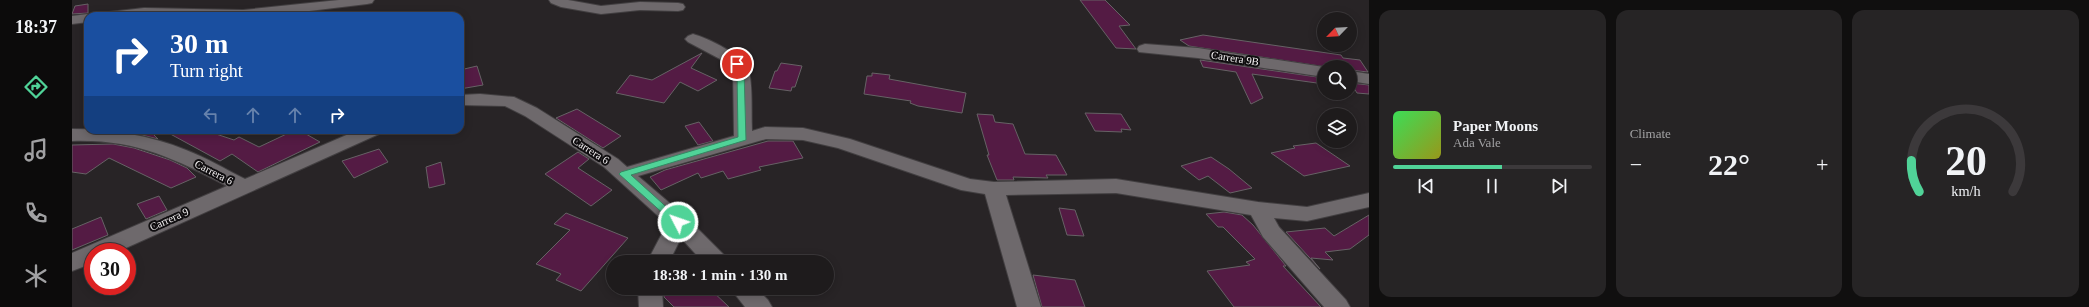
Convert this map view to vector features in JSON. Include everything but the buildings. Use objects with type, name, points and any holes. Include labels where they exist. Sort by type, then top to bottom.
[{"type":"street","points":[[144,12],[161,0]]},
{"type":"street","points":[[270,12],[367,0]]},
{"type":"street","points":[[556,0],[566,4],[601,10],[640,6],[678,7]]},
{"type":"street","points":[[72,20],[84,18]]},
{"type":"street","points":[[693,39],[729,58],[737,64],[740,70],[743,138]]},
{"type":"street","name":"Carrera 9B","points":[[1145,49],[1198,53],[1317,71]]},
{"type":"street","points":[[1357,77],[1369,79]]},
{"type":"street","name":"Carrera 6","points":[[464,100],[480,99],[508,101],[531,112],[611,163],[678,222],[710,255]]},
{"type":"street","points":[[624,174],[743,138],[765,133],[803,134],[843,143],[968,186],[994,189],[1116,186],[1258,209],[1307,214],[1369,200]]},
{"type":"street","name":"Carrera 6","points":[[72,135],[83,134],[137,141],[180,154],[243,186],[363,134]]},
{"type":"street","name":"Carrera 9","points":[[116,243],[243,186]]},
{"type":"street","points":[[994,189],[1029,307]]},
{"type":"street","points":[[1258,209],[1271,232],[1338,307]]},
{"type":"street","points":[[662,255],[678,222]]},
{"type":"street","points":[[72,263],[84,257]]},
{"type":"street","points":[[650,295],[651,307]]},
{"type":"street","points":[[749,295],[760,307]]},
{"type":"route","points":[[678,222],[624,174],[743,138],[740,70],[737,64]]}]
